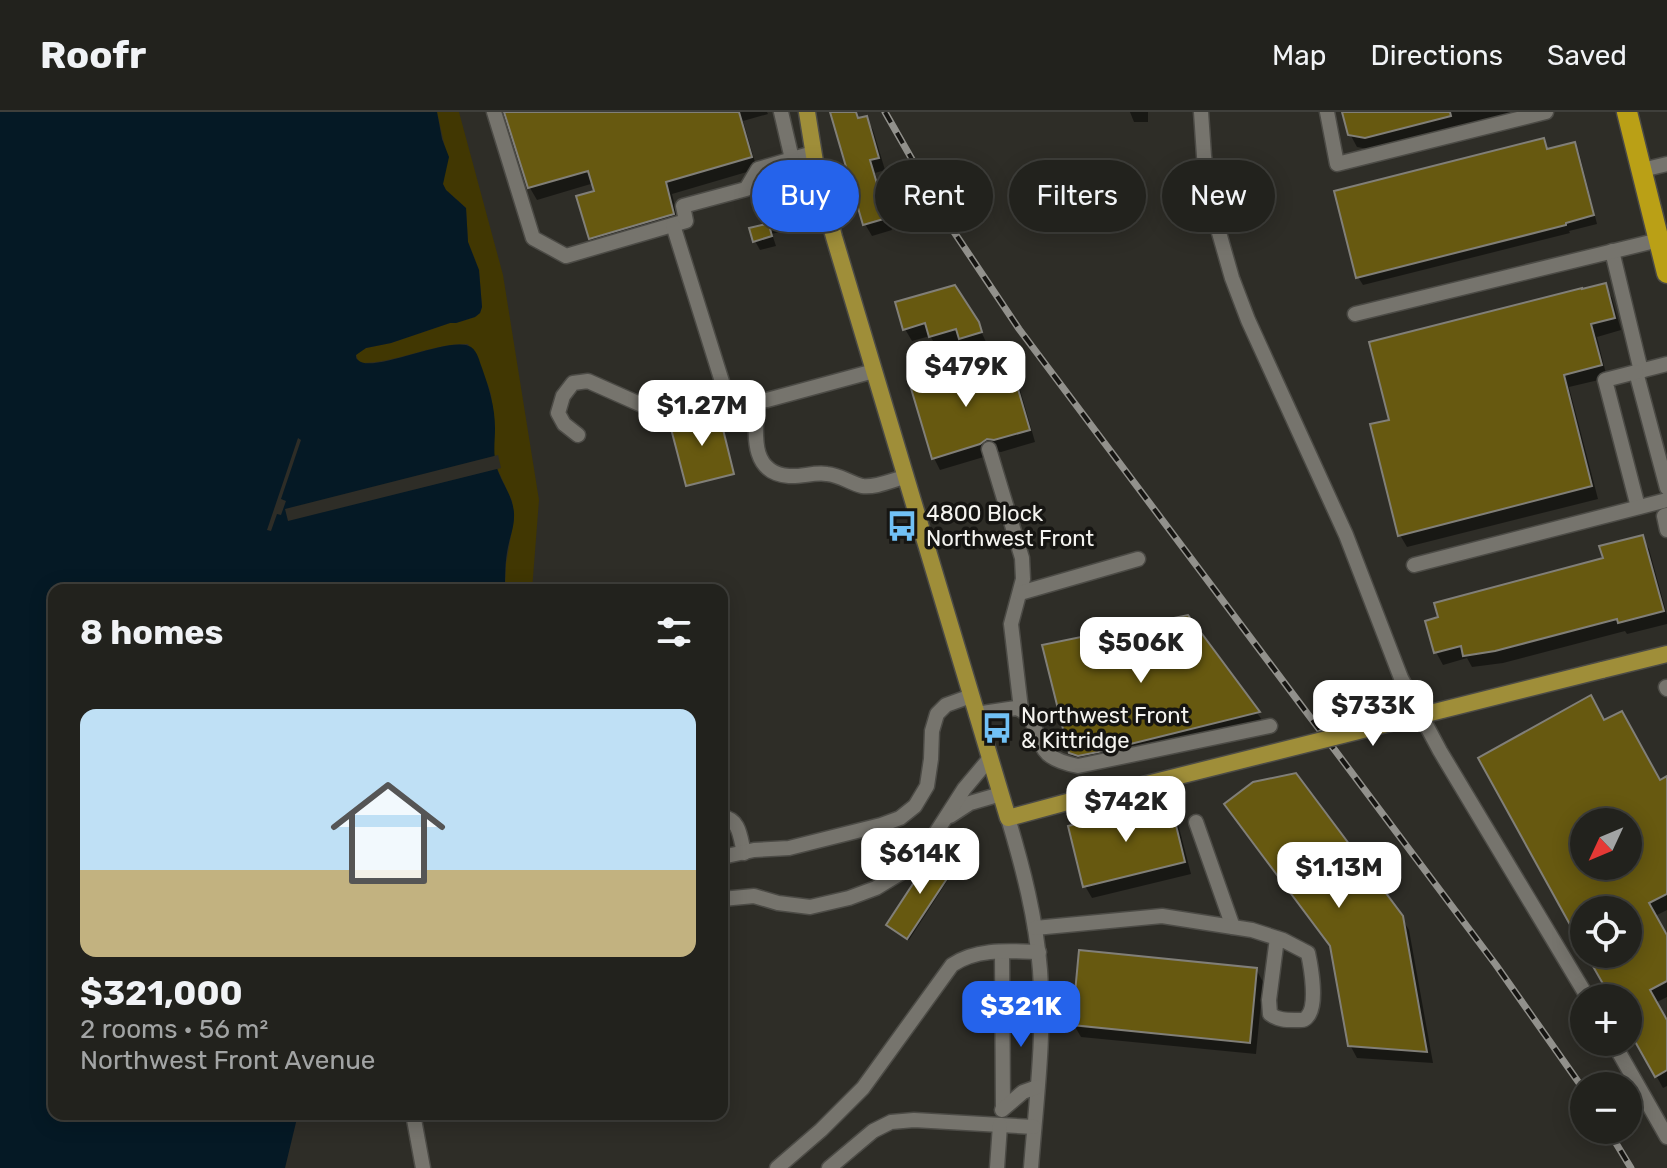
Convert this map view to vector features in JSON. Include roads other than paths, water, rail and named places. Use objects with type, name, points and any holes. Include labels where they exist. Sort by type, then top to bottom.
[{"type":"highway","points":[[1627,112],[1667,271]]},
{"type":"main road","points":[[807,112],[826,210],[1008,818],[1667,654]]},
{"type":"street","points":[[494,112],[533,238],[566,256],[686,221],[683,206],[746,189],[758,169],[813,153]]},
{"type":"street","points":[[781,112],[792,159]]},
{"type":"street","points":[[1201,112],[1208,186],[1232,278],[1346,535],[1401,678],[1440,751],[1580,984]]},
{"type":"street","points":[[1327,112],[1337,164],[1546,112]]},
{"type":"street","points":[[1642,170],[1667,164]]},
{"type":"street","points":[[673,225],[724,388]]},
{"type":"street","points":[[1355,314],[1659,240]]},
{"type":"street","points":[[1612,251],[1667,488]]},
{"type":"street","points":[[1638,507],[1605,380],[1667,364]]},
{"type":"street","points":[[578,435],[564,424],[558,413],[563,396],[573,383],[588,381],[642,405],[697,405],[767,400],[874,371]]},
{"type":"street","points":[[757,401],[757,450],[762,462],[772,472],[785,476],[838,475],[864,486],[905,477]]},
{"type":"street","points":[[989,449],[1022,558],[1023,579],[1011,624],[1021,709]]},
{"type":"street","points":[[1414,565],[1667,500]]},
{"type":"street","points":[[1667,515],[1664,516],[1667,530]]},
{"type":"street","points":[[1020,593],[1138,559]]},
{"type":"street","points":[[728,856],[754,850],[789,848],[900,818],[915,806],[927,786],[932,731],[937,714],[946,705],[971,696]]},
{"type":"street","points":[[976,714],[1021,709],[1030,717],[1046,752],[1066,764],[1078,766],[1270,726]]},
{"type":"street","points":[[728,898],[754,896],[810,907],[876,888],[899,874],[930,842],[964,789],[990,758]]},
{"type":"street","points":[[942,825],[963,807],[1001,794]]},
{"type":"street","points":[[1008,818],[1022,864],[1039,952],[1042,1005],[1031,1168]]},
{"type":"street","points":[[728,819],[737,826],[744,853]]},
{"type":"street","points":[[1196,822],[1233,927]]},
{"type":"street","points":[[1035,928],[1162,916],[1252,930],[1277,938],[1308,953],[1314,982],[1310,1010],[1303,1020],[1281,1019],[1270,1014],[1277,938]]},
{"type":"street","points":[[1002,952],[1003,1108]]},
{"type":"street","points":[[777,1168],[863,1088],[952,965],[978,953],[1039,952]]},
{"type":"street","points":[[1621,1056],[1667,1137]]},
{"type":"street","points":[[997,1168],[994,1124],[1003,1108],[1023,1092],[1037,1087]]},
{"type":"street","points":[[414,1120],[423,1168]]},
{"type":"street","points":[[829,1168],[873,1131],[891,1122],[914,1120],[1034,1127]]},
{"type":"water","points":[[0,112],[437,112],[449,157],[443,184],[466,208],[468,242],[479,270],[482,307],[475,317],[366,348],[356,356],[357,360],[366,363],[378,362],[461,344],[475,351],[493,405],[496,465],[514,510],[505,584],[48,584],[48,1120],[297,1120],[285,1168],[0,1168]]},
{"type":"railway","points":[[885,112],[950,226],[1019,329],[1496,965],[1571,1072]]},
{"type":"railway","points":[[1616,1144],[1631,1168]]},
{"type":"place","name":"4800 Block Northwest Front","points":[[902,526]]},
{"type":"place","name":"Northwest Front & Kittridge","points":[[997,728]]}]
